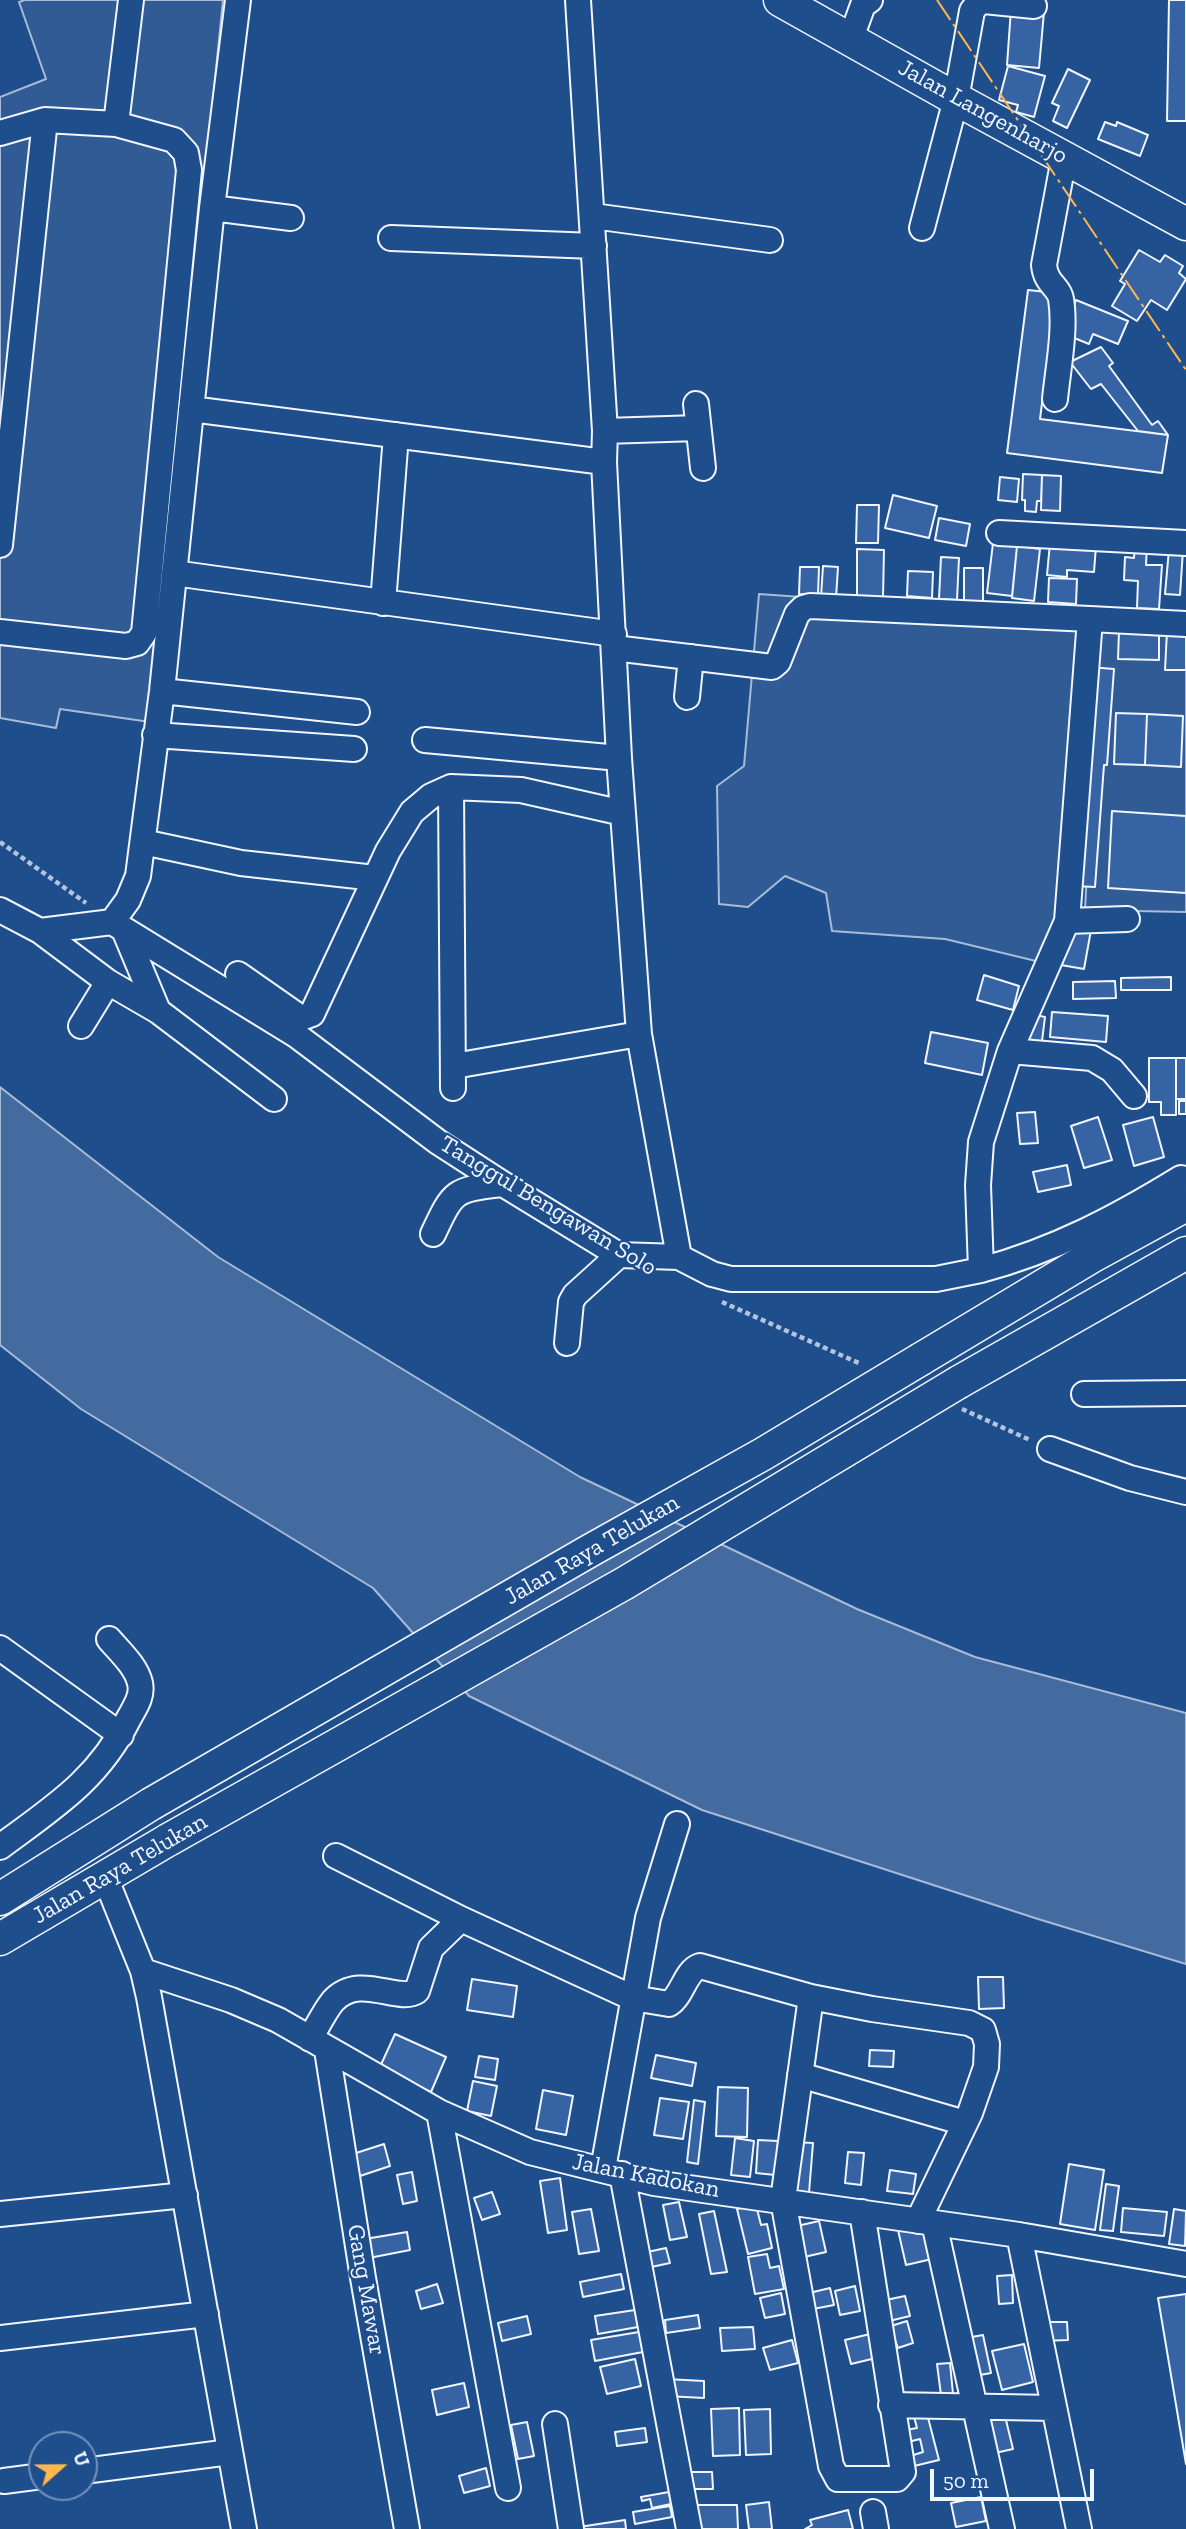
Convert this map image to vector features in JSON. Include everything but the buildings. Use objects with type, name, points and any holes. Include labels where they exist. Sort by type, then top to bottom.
[{"type":"main road","name":"Jalan Langenharjo","points":[[780,0],[1186,224]]},
{"type":"main road","name":"Jalan Raya Telukan","points":[[0,1899],[152,1804],[591,1550],[763,1454],[1091,1257],[1184,1192]]},
{"type":"main road","name":"Jalan Raya Telukan","points":[[0,1939],[168,1840],[625,1583],[955,1393],[1186,1253]]},
{"type":"street","points":[[116,124],[131,0]]},
{"type":"street","points":[[158,1011],[119,927],[138,876],[143,842],[162,691],[212,208],[237,0]]},
{"type":"street","points":[[578,0],[605,431],[604,462],[623,813],[639,1034],[678,1257]]},
{"type":"street","points":[[851,38],[863,5],[870,0]]},
{"type":"street","points":[[922,228],[956,99],[972,11],[978,3],[984,1],[1034,6]]},
{"type":"street","points":[[0,545],[45,120]]},
{"type":"street","points":[[0,134],[45,120],[116,124],[174,140],[186,153],[189,170],[144,633],[137,643],[125,646],[0,632]]},
{"type":"street","points":[[1055,399],[1061,299],[1048,281],[1044,265],[1064,158]]},
{"type":"street","points":[[212,208],[291,218]]},
{"type":"street","points":[[593,216],[770,240]]},
{"type":"street","points":[[390,238],[594,246]]},
{"type":"street","points":[[191,410],[604,462]]},
{"type":"street","points":[[605,431],[697,416],[703,468]]},
{"type":"street","points":[[383,603],[396,435]]},
{"type":"street","points":[[999,533],[1186,543]]},
{"type":"street","points":[[174,573],[383,603],[614,641],[691,657],[772,667],[778,662],[797,614],[810,606],[1186,625]]},
{"type":"street","points":[[981,1270],[978,1185],[981,1142],[1010,1051],[1067,921],[1090,619]]},
{"type":"street","points":[[687,697],[691,657]]},
{"type":"street","points":[[162,691],[357,712]]},
{"type":"street","points":[[155,735],[354,749]]},
{"type":"street","points":[[425,740],[620,758]]},
{"type":"street","points":[[238,974],[301,1018],[312,1014],[375,878],[412,812],[431,796],[451,787],[521,790],[623,813]]},
{"type":"street","points":[[451,787],[454,1077],[639,1034]]},
{"type":"street","points":[[143,842],[241,863],[375,878]]},
{"type":"street","points":[[0,910],[40,931],[108,982],[158,1011],[274,1099]]},
{"type":"street","points":[[1067,921],[1126,919]]},
{"type":"street","points":[[40,931],[119,927]]},
{"type":"street","name":"Tanggul Bengawan Solo","points":[[119,927],[296,1035],[439,1142],[619,1255]]},
{"type":"street","points":[[81,1026],[108,982]]},
{"type":"street","points":[[1010,1051],[1092,1058],[1112,1070],[1134,1096]]},
{"type":"street","points":[[433,1234],[445,1207],[455,1194],[503,1184]]},
{"type":"street","points":[[567,1343],[571,1302],[575,1294],[619,1255],[678,1257],[712,1274],[731,1279],[936,1279],[981,1270],[1053,1247],[1096,1226],[1184,1192]]},
{"type":"street","points":[[1084,1394],[1186,1393]]},
{"type":"street","points":[[1050,1449],[1130,1478],[1186,1492]]},
{"type":"street","points":[[0,1847],[81,1785],[101,1765],[121,1735],[140,1697],[141,1686],[134,1668],[109,1639]]},
{"type":"street","points":[[0,1648],[121,1735]]},
{"type":"street","points":[[677,1824],[648,1918],[633,1998],[613,2172],[688,2529]]},
{"type":"street","points":[[336,1856],[461,1919],[633,1998],[669,2004],[676,1999],[693,1969],[700,1966],[811,1997],[970,2023],[983,2030],[987,2044],[986,2067],[926,2222],[975,2407],[1002,2529]]},
{"type":"street","points":[[105,1877],[143,1971],[244,2529]]},
{"type":"street","points":[[318,2044],[334,2000],[350,1991],[374,1988],[411,1995],[417,1991],[431,1948],[461,1919]]},
{"type":"street","name":"Jalan Kadokan","points":[[143,1971],[231,2000],[278,2020],[439,2112],[530,2152],[654,2183],[1019,2235],[1186,2264]]},
{"type":"street","points":[[811,1997],[783,2200],[831,2466],[838,2479],[897,2479],[903,2472],[862,2212]]},
{"type":"street","name":"Gang Mawar","points":[[318,2044],[407,2529]]},
{"type":"street","points":[[800,2075],[965,2123]]},
{"type":"street","points":[[439,2112],[508,2488]]},
{"type":"street","points":[[0,2214],[185,2195]]},
{"type":"street","points":[[1019,2235],[1079,2529]]},
{"type":"street","points":[[0,2338],[206,2314]]},
{"type":"street","points":[[891,2405],[1054,2408]]},
{"type":"street","points":[[555,2424],[571,2529]]},
{"type":"street","points":[[98,2469],[230,2452]]},
{"type":"street","points":[[4,2481],[28,2478]]},
{"type":"path","points":[[0,842],[119,927]]},
{"type":"path","points":[[715,1299],[864,1365]]},
{"type":"path","points":[[955,1393],[1050,1449]]},
{"type":"shaded area","points":[[223,0],[150,722],[60,709],[56,728],[0,718],[0,97],[46,79],[19,2]]},
{"type":"shaded area","points":[[759,594],[1084,617],[1065,888],[1040,962],[945,939],[832,931],[826,893],[785,876],[748,907],[719,904],[717,786],[744,766]]},
{"type":"shaded area","points":[[1100,618],[1186,621],[1186,912],[1085,910]]},
{"type":"shaded area","points":[[0,1087],[218,1257],[580,1477],[857,1609],[975,1657],[1186,1713],[1186,1964],[702,1810],[469,1696],[373,1588],[81,1409],[0,1345]]},
{"type":"power","points":[[937,0],[1186,370]]}]
